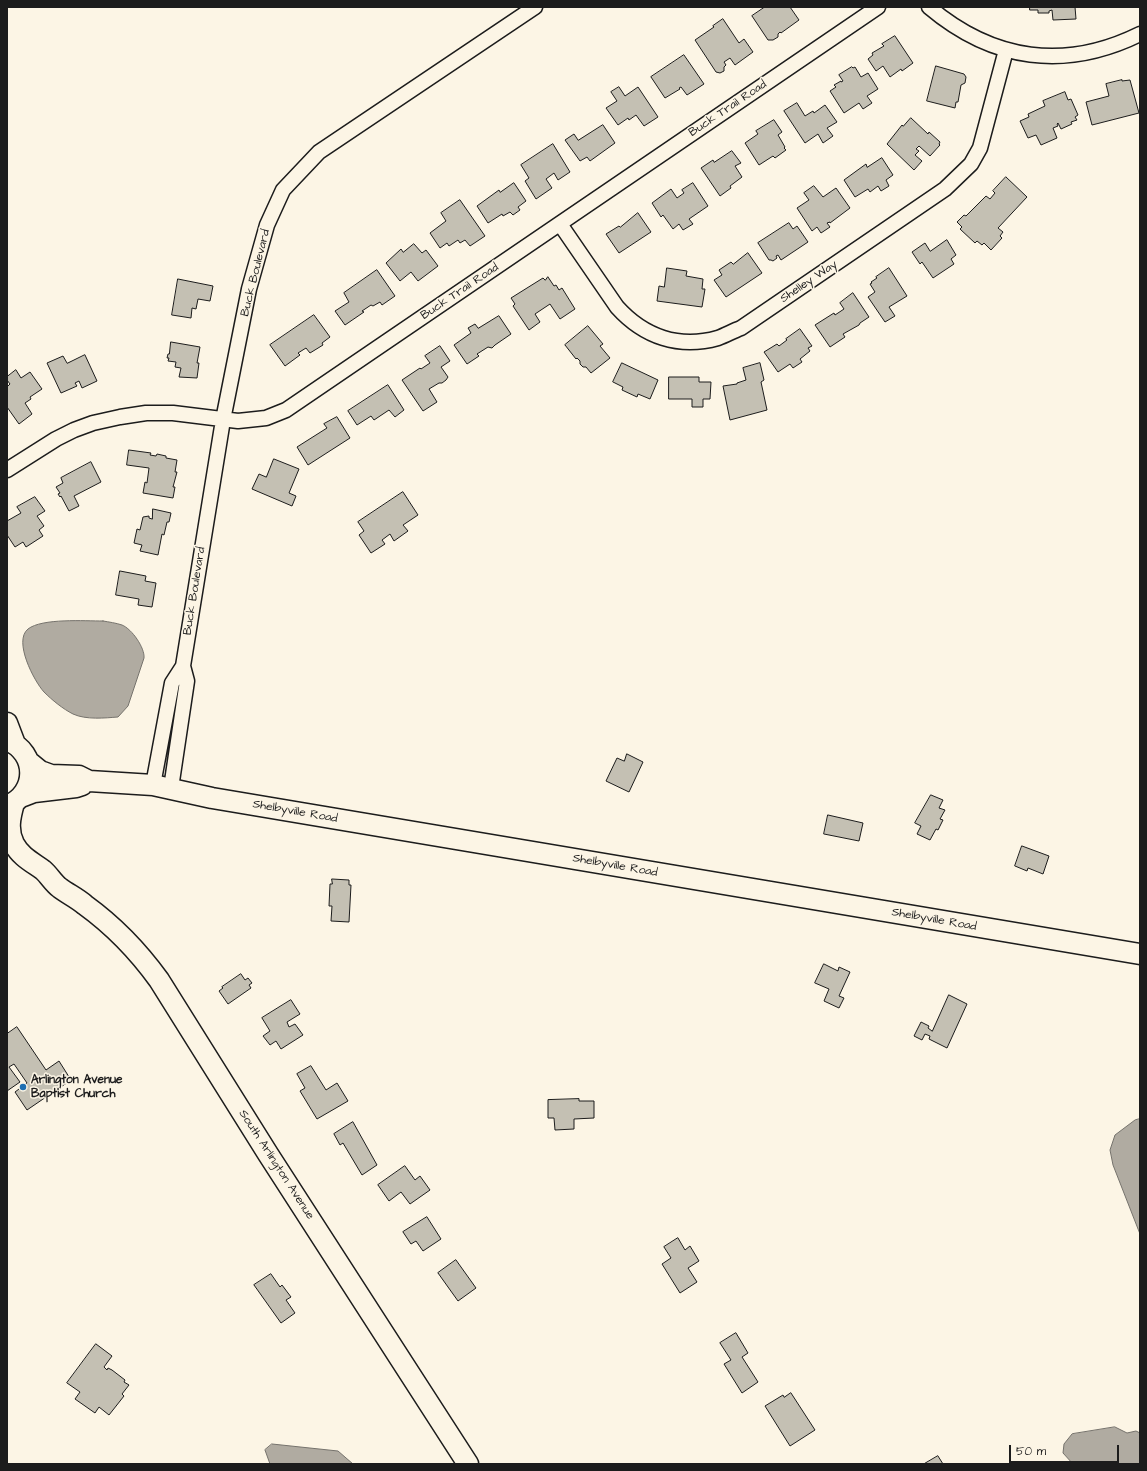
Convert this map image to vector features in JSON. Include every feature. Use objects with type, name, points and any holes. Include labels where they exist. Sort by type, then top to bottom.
[{"type":"main road","points":[[7,724],[11,742],[22,750],[29,762],[40,771],[51,775],[79,776],[89,781]]},
{"type":"main road","name":"South Arlington Avenue","points":[[29,762],[29,781],[26,789],[14,802],[9,828],[14,844],[26,859],[44,871],[59,887],[85,904],[114,928],[137,952],[159,980],[268,1154],[468,1464]]},
{"type":"main road","name":"Shelbyville Road","points":[[89,781],[162,787],[227,800],[1140,954]]},
{"type":"main road","points":[[14,802],[34,792],[76,788],[89,781]]},
{"type":"main road","name":"South Arlington Avenue","points":[[7,855],[28,875],[59,887]]},
{"type":"street","name":"Buck Boulevard","points":[[162,787],[188,681],[183,666],[223,420],[250,289],[268,226],[283,190],[319,152],[535,7]]},
{"type":"street","name":"Buck Trail Road","points":[[7,470],[56,439],[74,430],[93,423],[120,417],[160,412],[238,421],[266,418],[286,410],[878,7]]},
{"type":"street","points":[[929,7],[946,21],[965,33],[988,44],[1006,50],[1031,55],[1068,56],[1080,54],[1109,47],[1140,34]]},
{"type":"street","name":"Shelley Way","points":[[560,224],[617,307],[628,319],[642,329],[657,336],[680,342],[700,342],[729,334],[741,328],[939,193],[960,176],[971,164],[980,148],[1006,50]]},
{"type":"shaded area","points":[[64,621],[103,621],[122,625],[130,630],[140,644],[144,658],[128,706],[118,717],[96,718],[78,716],[69,712],[58,704],[40,687],[27,661],[24,651],[24,635],[28,629],[43,623]]},
{"type":"shaded area","points":[[1140,1119],[1140,1234],[1113,1165],[1110,1150],[1115,1135],[1135,1120]]},
{"type":"shaded area","points":[[1115,1427],[1127,1433],[1136,1431],[1140,1433],[1140,1464],[1073,1464],[1063,1453],[1064,1444],[1072,1434]]},
{"type":"shaded area","points":[[272,1444],[338,1451],[353,1464],[270,1464],[265,1450]]},
{"type":"building","points":[[765,7],[790,7],[799,20],[781,33],[780,32],[778,37],[773,40],[768,40],[752,16]]},
{"type":"building","points":[[1030,7],[1075,7],[1076,19],[1053,20],[1052,10],[1049,11],[1049,13],[1038,13],[1038,10],[1030,10]]},
{"type":"building","points":[[723,19],[739,43],[744,39],[753,52],[735,65],[730,58],[724,62],[726,65],[724,67],[724,71],[720,73],[716,72],[695,40]]},
{"type":"building","points":[[895,36],[913,63],[890,77],[883,66],[876,71],[868,59],[873,55],[872,53],[884,46],[882,44]]},
{"type":"building","points":[[684,55],[704,84],[687,95],[681,87],[665,98],[651,77]]},
{"type":"building","points":[[936,66],[964,74],[966,77],[965,83],[961,85],[958,102],[956,102],[955,108],[927,101]]},
{"type":"building","points":[[852,67],[855,67],[861,77],[868,73],[878,89],[867,96],[872,103],[863,109],[859,103],[844,113],[830,91],[836,87],[834,85],[843,81],[839,75]]},
{"type":"building","points":[[1122,80],[1130,80],[1139,113],[1092,125],[1086,102],[1109,96],[1106,84]]},
{"type":"building","points":[[619,87],[625,96],[638,87],[658,117],[644,126],[636,115],[629,120],[628,118],[618,125],[606,108],[617,101],[611,92]]},
{"type":"building","points":[[1065,92],[1068,100],[1071,99],[1078,115],[1075,117],[1077,120],[1061,129],[1058,123],[1058,126],[1053,128],[1057,138],[1041,145],[1036,135],[1028,138],[1020,121],[1029,117],[1028,114],[1045,106],[1043,101]]},
{"type":"building","points":[[797,103],[805,116],[813,111],[814,113],[825,105],[837,122],[827,128],[833,136],[823,143],[818,134],[805,143],[784,111]]},
{"type":"building","points":[[911,118],[928,134],[929,132],[940,142],[940,145],[930,156],[919,146],[916,149],[919,151],[915,155],[922,161],[914,170],[887,144],[902,125],[903,126]]},
{"type":"building","points":[[774,120],[782,132],[778,135],[786,150],[775,158],[773,156],[759,165],[745,143],[758,134],[756,131]]},
{"type":"building","points":[[603,125],[615,143],[590,161],[587,157],[580,161],[565,140],[574,134],[578,140]]},
{"type":"building","points":[[553,144],[570,172],[558,180],[554,173],[546,179],[552,188],[536,199],[525,181],[529,178],[521,165]]},
{"type":"building","points":[[732,151],[741,163],[735,166],[742,177],[720,196],[701,168],[713,160],[714,162]]},
{"type":"building","points":[[882,158],[893,175],[886,180],[889,186],[881,191],[878,186],[870,192],[868,189],[855,197],[844,180],[866,164],[867,167]]},
{"type":"building","points":[[1006,177],[1027,197],[998,228],[1003,232],[1000,236],[1002,238],[991,250],[984,243],[982,245],[977,241],[975,243],[960,229],[962,227],[957,222],[964,215],[966,216],[986,196],[990,199],[995,193],[993,191]]},
{"type":"building","points":[[514,183],[526,201],[518,207],[520,210],[513,215],[510,212],[503,216],[502,214],[488,223],[477,206],[499,190],[500,192]]},
{"type":"building","points":[[693,183],[708,206],[689,219],[693,224],[683,230],[679,224],[673,229],[663,215],[661,217],[652,203],[671,189],[677,198],[684,193],[682,190]]},
{"type":"building","points":[[814,186],[823,197],[836,188],[850,208],[830,223],[827,223],[830,227],[821,233],[817,227],[812,231],[797,208],[809,200],[804,193]]},
{"type":"building","points":[[460,200],[485,236],[470,246],[465,240],[460,243],[458,240],[449,246],[447,243],[440,248],[430,233],[446,221],[441,213]]},
{"type":"building","points":[[638,213],[651,232],[619,253],[606,234],[619,226],[620,227]]},
{"type":"building","points":[[789,223],[793,229],[797,226],[808,242],[781,260],[778,255],[773,261],[769,260],[758,243]]},
{"type":"building","points":[[947,240],[956,255],[951,259],[954,264],[933,278],[922,262],[920,264],[912,252],[925,243],[930,251]]},
{"type":"building","points":[[414,244],[422,253],[426,250],[438,266],[418,281],[411,272],[400,281],[386,263],[401,249],[403,252]]},
{"type":"building","points":[[748,253],[762,273],[726,297],[714,280],[722,275],[719,270],[731,262],[733,264]]},
{"type":"building","points":[[667,268],[687,271],[686,276],[703,279],[702,289],[705,289],[702,307],[657,301],[659,286],[664,287]]},
{"type":"building","points":[[889,268],[907,296],[889,307],[895,316],[885,322],[868,297],[875,292],[870,284],[872,283],[871,282]]},
{"type":"building","points":[[377,270],[395,296],[382,305],[380,302],[373,306],[371,305],[362,311],[364,312],[345,325],[335,311],[349,302],[344,293]]},
{"type":"building","points":[[548,277],[554,286],[556,285],[559,290],[562,288],[575,309],[560,319],[550,304],[535,314],[540,322],[529,330],[513,306],[515,304],[511,298],[543,278],[545,280]]},
{"type":"building","points":[[178,279],[213,286],[210,301],[198,299],[196,309],[192,308],[191,318],[172,315]]},
{"type":"building","points":[[853,293],[869,317],[859,325],[843,334],[845,337],[830,347],[815,325],[834,313],[835,315],[844,309],[840,303]]},
{"type":"building","points":[[314,315],[330,337],[322,343],[323,345],[310,353],[306,348],[298,353],[300,355],[285,366],[270,345]]},
{"type":"building","points":[[499,316],[511,334],[492,348],[488,347],[477,354],[479,356],[467,364],[454,345],[471,333],[468,328],[475,324],[478,328]]},
{"type":"building","points":[[588,326],[603,344],[600,346],[610,358],[591,373],[586,367],[583,367],[580,364],[580,361],[577,358],[576,359],[565,345]]},
{"type":"building","points":[[800,329],[812,346],[808,348],[810,351],[800,359],[802,362],[793,368],[790,364],[778,372],[764,352],[777,344],[779,346]]},
{"type":"building","points":[[171,342],[200,347],[197,363],[199,363],[197,378],[179,377],[181,368],[175,367],[176,362],[168,361],[169,358],[167,358]]},
{"type":"building","points":[[440,346],[450,361],[441,367],[448,377],[442,383],[439,383],[429,389],[437,402],[423,411],[402,380],[430,363],[425,356]]},
{"type":"building","points":[[85,355],[97,381],[82,388],[79,381],[75,383],[77,386],[61,393],[47,363],[63,356],[67,363]]},
{"type":"building","points":[[622,363],[658,380],[650,399],[638,394],[637,397],[622,390],[623,387],[613,382]]},
{"type":"building","points":[[760,363],[764,380],[761,382],[767,410],[730,420],[723,386],[737,384],[746,380],[743,368]]},
{"type":"building","points":[[16,370],[21,378],[30,372],[42,389],[30,397],[31,399],[25,403],[32,414],[19,424],[7,407],[7,387],[10,384],[7,377]]},
{"type":"building","points":[[669,377],[699,377],[699,382],[711,382],[710,399],[703,399],[703,407],[692,407],[692,399],[669,399]]},
{"type":"building","points":[[388,385],[404,410],[395,417],[389,410],[374,420],[371,416],[357,425],[348,411]]},
{"type":"building","points":[[337,417],[350,438],[308,465],[297,447],[327,428],[324,424]]},
{"type":"building","points":[[129,450],[151,453],[150,455],[156,456],[157,454],[166,456],[166,458],[177,460],[175,472],[177,472],[173,487],[175,487],[173,498],[143,493],[145,482],[147,483],[149,468],[127,465]]},
{"type":"building","points":[[274,459],[299,469],[289,493],[296,496],[292,506],[252,489],[259,474],[266,477]]},
{"type":"building","points":[[91,462],[101,482],[74,496],[79,506],[69,511],[61,496],[60,497],[58,494],[60,493],[56,487],[63,483],[61,478]]},
{"type":"building","points":[[403,492],[418,515],[403,525],[408,531],[394,541],[390,534],[382,540],[385,544],[371,553],[359,535],[364,531],[358,522]]},
{"type":"building","points":[[35,497],[45,511],[37,516],[44,526],[39,530],[43,536],[26,547],[23,542],[15,547],[7,535],[7,521],[21,513],[17,507]]},
{"type":"building","points":[[153,509],[171,513],[164,535],[162,534],[158,555],[140,551],[142,545],[134,543],[137,529],[140,530],[143,517],[149,516],[149,518],[152,519]]},
{"type":"building","points":[[120,571],[146,576],[145,581],[156,583],[152,607],[138,605],[139,599],[116,595]]},
{"type":"building","points":[[627,754],[643,762],[629,792],[606,781],[617,758],[624,761]]},
{"type":"building","points":[[931,795],[943,800],[939,808],[945,810],[940,819],[943,820],[938,830],[936,829],[930,840],[917,834],[921,826],[915,823]]},
{"type":"building","points":[[828,815],[863,823],[859,841],[824,834]]},
{"type":"building","points":[[1022,846],[1049,856],[1043,874],[1028,868],[1027,871],[1015,866]]},
{"type":"building","points":[[332,879],[349,880],[349,885],[351,885],[349,922],[331,921],[332,906],[329,906],[330,884],[332,884]]},
{"type":"building","points":[[824,964],[838,971],[839,967],[850,972],[839,996],[844,998],[839,1008],[824,1001],[829,989],[815,983]]},
{"type":"building","points":[[241,974],[245,980],[248,978],[252,983],[249,985],[251,988],[228,1004],[219,991],[223,988],[222,987]]},
{"type":"building","points":[[949,995],[967,1004],[947,1048],[929,1039],[930,1036],[925,1034],[922,1040],[914,1036],[921,1022],[929,1026],[928,1028],[932,1031]]},
{"type":"building","points":[[291,1000],[300,1014],[287,1022],[289,1027],[295,1024],[303,1035],[281,1049],[276,1041],[270,1045],[263,1036],[270,1031],[262,1018]]},
{"type":"building","points":[[17,1027],[46,1070],[59,1061],[71,1080],[27,1110],[15,1092],[27,1083],[14,1064],[9,1067],[20,1082],[7,1091],[7,1034]]},
{"type":"building","points":[[311,1066],[326,1090],[337,1083],[348,1101],[317,1119],[300,1091],[305,1088],[297,1074]]},
{"type":"building","points":[[579,1099],[579,1101],[594,1101],[594,1118],[574,1119],[574,1129],[555,1130],[554,1118],[548,1118],[548,1100]]},
{"type":"building","points":[[353,1122],[377,1165],[362,1175],[343,1143],[340,1145],[334,1134]]},
{"type":"building","points":[[405,1166],[415,1180],[420,1176],[430,1190],[410,1204],[401,1192],[389,1201],[378,1185]]},
{"type":"building","points":[[427,1217],[441,1239],[423,1251],[416,1241],[411,1244],[403,1232]]},
{"type":"building","points":[[678,1238],[685,1250],[690,1246],[699,1261],[688,1268],[697,1282],[680,1293],[662,1264],[671,1258],[664,1247]]},
{"type":"building","points":[[456,1260],[476,1288],[458,1301],[438,1273]]},
{"type":"building","points":[[271,1274],[280,1287],[282,1285],[291,1297],[286,1300],[295,1313],[281,1323],[254,1285]]},
{"type":"building","points":[[736,1333],[748,1353],[742,1357],[758,1382],[742,1393],[724,1364],[731,1360],[720,1343]]},
{"type":"building","points":[[96,1344],[112,1356],[104,1367],[107,1370],[108,1368],[112,1370],[129,1385],[122,1394],[124,1396],[109,1415],[99,1407],[95,1413],[75,1399],[80,1392],[67,1383]]},
{"type":"building","points":[[791,1393],[815,1430],[790,1446],[765,1406],[783,1395],[784,1397]]},
{"type":"building","points":[[938,1456],[943,1464],[924,1464]]},
{"type":"place","name":"Arlington Avenue Baptist Church","points":[[23,1087]]}]
